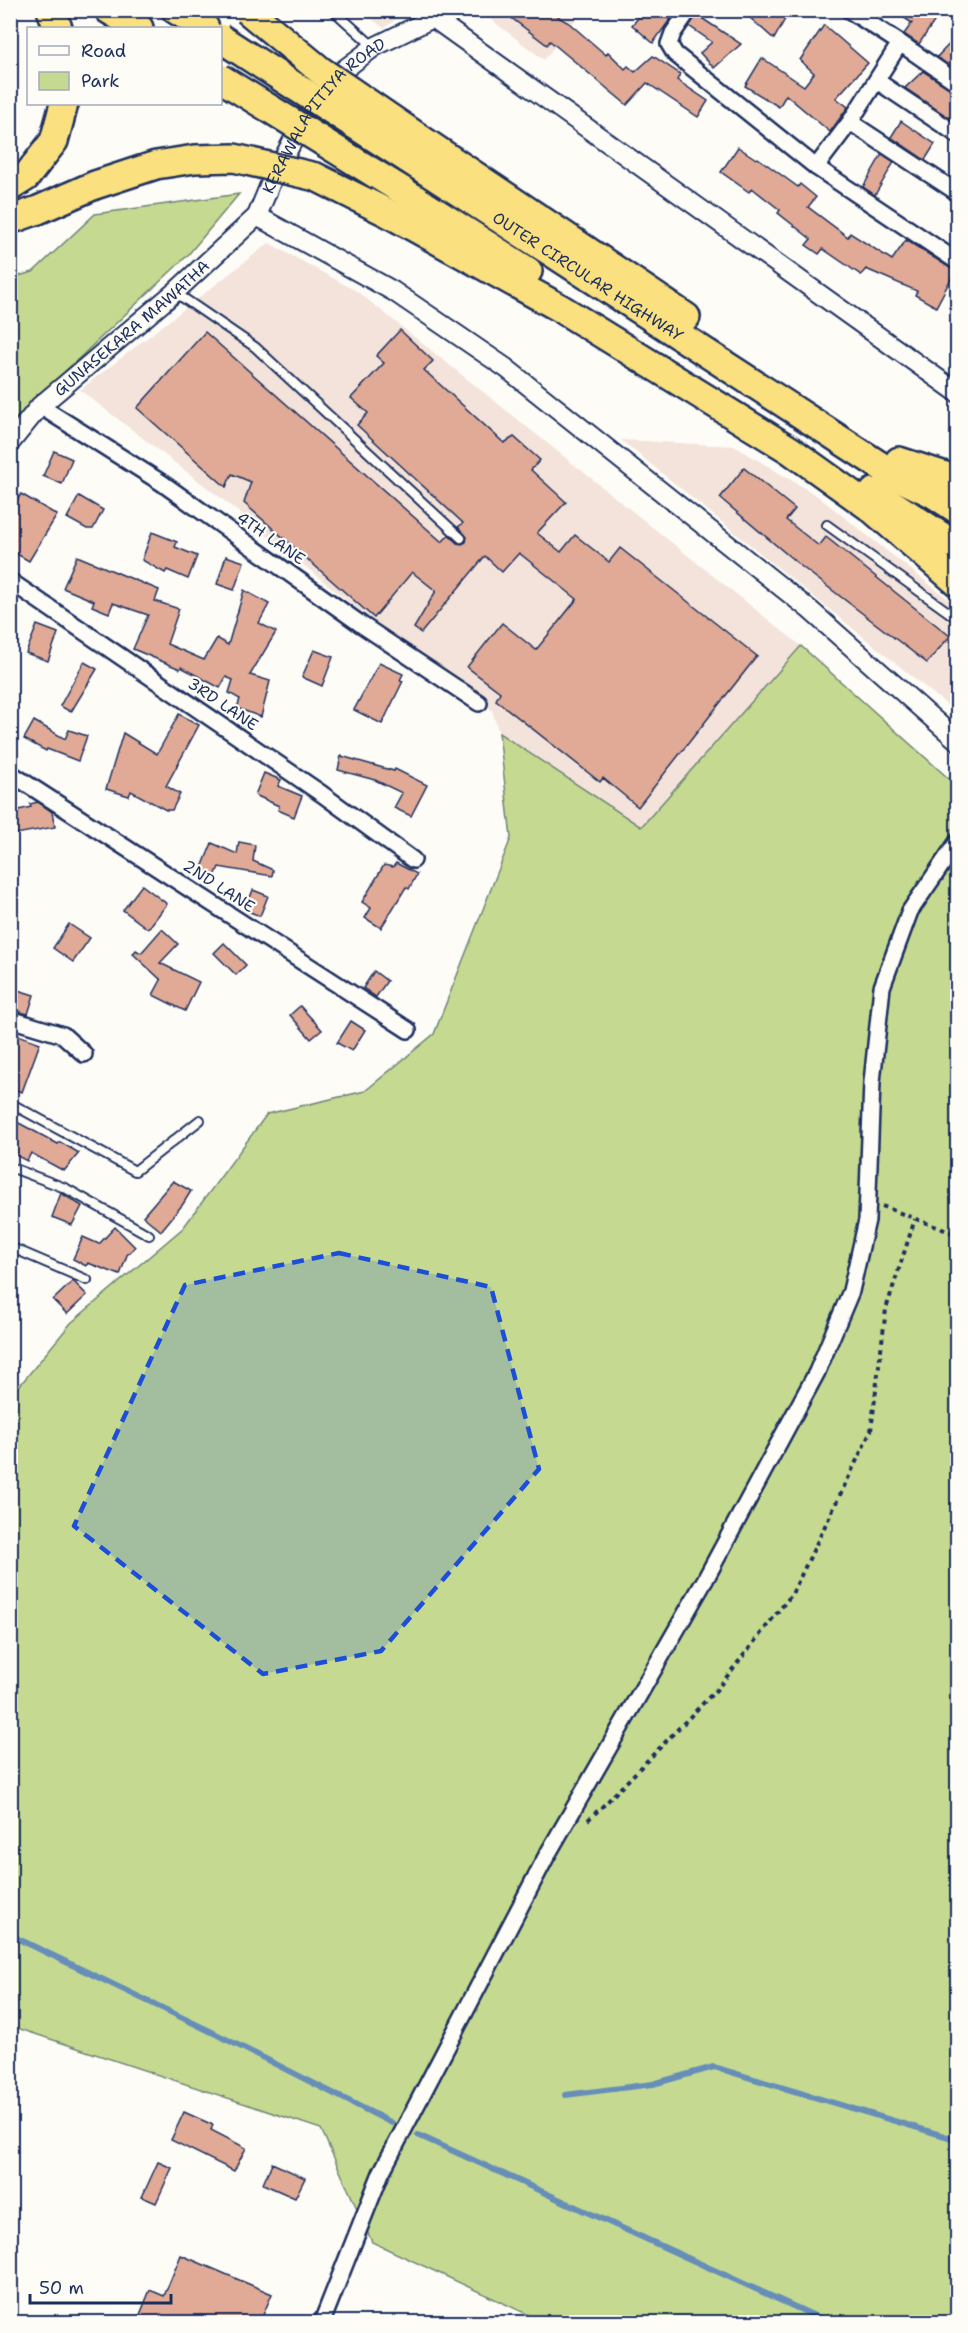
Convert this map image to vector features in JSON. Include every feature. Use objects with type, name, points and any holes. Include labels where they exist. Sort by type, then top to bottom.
[{"type":"highway","points":[[51,10],[58,27]]},
{"type":"highway","points":[[109,10],[137,27]]},
{"type":"highway","points":[[176,10],[203,27]]},
{"type":"highway","points":[[247,10],[422,154]]},
{"type":"highway","name":"OUTER CIRCULAR HIGHWAY","points":[[222,39],[422,154],[892,478],[957,547]]},
{"type":"highway","name":"OUTER CIRCULAR HIGHWAY","points":[[222,79],[395,202],[892,478]]},
{"type":"highway","points":[[10,188],[26,177],[54,141],[64,105]]},
{"type":"highway","points":[[10,220],[96,185],[156,165],[195,159],[234,158],[316,177],[395,202],[560,308],[790,450],[871,508],[957,583]]},
{"type":"highway","points":[[892,478],[957,480]]},
{"type":"highway","points":[[892,478],[945,490],[957,504]]},
{"type":"highway","points":[[892,478],[957,519]]},
{"type":"highway","points":[[892,478],[919,532],[957,559]]},
{"type":"highway","points":[[945,490],[957,510]]},
{"type":"street","points":[[689,10],[673,33],[669,44],[675,54],[816,167],[957,262]]},
{"type":"street","points":[[849,10],[957,83]]},
{"type":"street","name":"KERAWALAPITIYA ROAD","points":[[257,216],[271,182],[309,110],[342,71],[374,47],[433,14]]},
{"type":"street","points":[[433,14],[957,393]]},
{"type":"street","points":[[816,167],[850,122],[900,43]]},
{"type":"street","points":[[877,81],[957,135]]},
{"type":"street","points":[[850,122],[957,193]]},
{"type":"street","points":[[257,216],[393,291],[506,368],[810,610],[957,741]]},
{"type":"street","name":"GUNASEKARA MAWATHA","points":[[10,443],[40,406],[175,292],[257,216]]},
{"type":"street","name":"4TH LANE","points":[[40,406],[162,483],[362,625],[479,703]]},
{"type":"street","name":"3RD LANE","points":[[10,581],[322,794],[413,860]]},
{"type":"street","name":"2ND LANE","points":[[10,773],[408,1030]]},
{"type":"street","points":[[322,2322],[381,2173],[546,1857],[705,1580],[817,1372],[851,1291],[867,1220],[872,1082],[882,987],[910,911],[957,841]]},
{"type":"street","points":[[10,1019],[63,1035],[84,1054]]},
{"type":"lane","points":[[333,10],[374,47]]},
{"type":"lane","points":[[175,292],[255,347],[461,538]]},
{"type":"lane","points":[[827,525],[957,619]]},
{"type":"lane","points":[[10,1103],[135,1171],[200,1120]]},
{"type":"lane","points":[[10,1167],[65,1188],[149,1235]]},
{"type":"lane","points":[[10,1247],[87,1280]]},
{"type":"path","points":[[867,1200],[957,1235]]},
{"type":"path","points":[[581,1826],[717,1689],[792,1594],[871,1431],[886,1309],[915,1219]]},
{"type":"highlighted area","points":[[339,1253],[491,1287],[539,1469],[381,1651],[263,1674],[74,1526],[185,1285]]},
{"type":"shaded area","points":[[361,11],[408,11],[384,28]]},
{"type":"shaded area","points":[[480,11],[582,11],[544,60]]},
{"type":"shaded area","points":[[269,243],[358,292],[801,646],[641,827],[499,733],[492,710],[349,602],[226,502],[80,390]]},
{"type":"shaded area","points":[[621,440],[734,446],[816,495],[957,606],[957,713]]},
{"type":"green space","points":[[239,194],[187,256],[19,415],[11,427],[11,278],[33,272],[95,214]]},
{"type":"green space","points":[[801,646],[957,786],[957,2322],[544,2322],[372,2242],[321,2129],[11,2026],[11,1396],[71,1323],[183,1228],[267,1114],[365,1091],[434,1034],[511,838],[499,733],[641,827]]},
{"type":"building","points":[[501,10],[564,10],[558,17],[569,23],[606,55],[608,52],[625,69],[628,66],[635,72],[653,56],[680,74],[677,80],[708,101],[698,117],[647,83],[627,105],[550,41],[547,45]]},
{"type":"building","points":[[645,10],[677,10],[653,43],[632,25]]},
{"type":"building","points":[[741,10],[790,10],[774,39]]},
{"type":"building","points":[[892,10],[942,10],[919,44],[904,34],[912,23]]},
{"type":"building","points":[[697,15],[741,44],[714,68],[700,53],[712,42],[689,26]]},
{"type":"building","points":[[824,25],[868,63],[836,98],[848,107],[830,132],[786,95],[779,107],[745,86],[762,58],[804,86],[814,73],[800,60]]},
{"type":"building","points":[[957,36],[957,71],[937,57]]},
{"type":"building","points":[[923,71],[957,93],[957,123],[905,88]]},
{"type":"building","points":[[901,121],[935,144],[925,160],[891,137]]},
{"type":"building","points":[[738,147],[756,159],[758,158],[798,187],[800,184],[816,197],[808,207],[848,237],[850,233],[892,260],[906,240],[955,271],[936,307],[915,295],[917,291],[866,269],[861,275],[823,249],[819,254],[806,245],[811,239],[778,213],[780,210],[752,188],[749,192],[721,172]]},
{"type":"building","points":[[882,154],[894,162],[875,195],[863,187]]},
{"type":"building","points":[[400,330],[433,361],[424,370],[504,443],[514,437],[540,460],[531,470],[566,502],[537,533],[561,552],[575,535],[609,562],[620,548],[757,656],[638,807],[603,778],[600,782],[496,700],[500,692],[467,667],[502,623],[536,650],[577,599],[519,553],[502,572],[485,556],[421,633],[414,628],[436,591],[412,572],[374,618],[244,503],[251,482],[232,474],[226,487],[137,408],[205,332],[442,542],[449,535],[457,543],[462,544],[466,542],[467,537],[458,527],[463,523],[357,425],[368,413],[351,398],[384,363],[376,356]]},
{"type":"building","points":[[54,451],[72,459],[62,484],[43,476]]},
{"type":"building","points":[[744,468],[795,509],[786,520],[819,546],[826,537],[950,636],[927,663],[802,567],[720,498]]},
{"type":"building","points":[[21,494],[57,515],[29,561],[10,550],[10,512]]},
{"type":"building","points":[[79,496],[103,510],[93,529],[87,529],[67,518]]},
{"type":"building","points":[[152,532],[177,542],[175,547],[197,556],[188,579],[167,570],[165,573],[142,560]]},
{"type":"building","points":[[77,556],[159,590],[155,601],[179,609],[167,644],[204,660],[217,638],[228,645],[244,590],[269,604],[259,623],[276,632],[250,675],[270,681],[261,717],[237,708],[240,699],[229,693],[233,680],[226,677],[220,688],[181,667],[180,669],[133,649],[148,615],[113,603],[109,613],[92,606],[94,601],[63,588]]},
{"type":"building","points":[[226,556],[244,562],[234,590],[217,584]]},
{"type":"building","points":[[37,625],[58,633],[48,661],[26,653]]},
{"type":"building","points":[[314,650],[333,657],[322,686],[302,677]]},
{"type":"building","points":[[84,662],[97,669],[71,712],[60,706]]},
{"type":"building","points":[[379,663],[403,674],[400,680],[403,681],[382,724],[354,710]]},
{"type":"building","points":[[179,714],[199,725],[166,786],[180,794],[172,810],[166,810],[131,791],[129,796],[106,789],[123,733],[157,754]]},
{"type":"building","points":[[34,721],[65,739],[69,730],[87,736],[78,761],[47,749],[46,751],[24,739]]},
{"type":"building","points":[[341,756],[394,771],[395,769],[427,785],[411,816],[394,808],[402,793],[375,780],[338,770]]},
{"type":"building","points":[[264,773],[281,780],[278,786],[302,796],[294,817],[278,810],[279,806],[255,795]]},
{"type":"building","points":[[38,802],[52,812],[55,827],[16,834],[11,812],[31,807],[30,804]]},
{"type":"building","points":[[239,842],[255,845],[253,861],[273,870],[272,876],[219,867],[215,876],[201,870],[212,843],[237,854]]},
{"type":"building","points":[[396,863],[417,874],[409,889],[406,887],[381,928],[365,918],[371,908],[362,902],[384,865],[393,867]]},
{"type":"building","points":[[142,885],[167,904],[148,929],[123,910]]},
{"type":"building","points":[[253,890],[268,896],[260,916],[245,910]]},
{"type":"building","points":[[69,924],[90,938],[73,962],[53,948]]},
{"type":"building","points":[[162,929],[178,944],[160,963],[199,982],[185,1011],[153,995],[161,980],[133,954],[136,950],[141,953]]},
{"type":"building","points":[[224,943],[246,965],[236,975],[214,953]]},
{"type":"building","points":[[374,971],[387,981],[376,997],[363,988]]},
{"type":"building","points":[[18,990],[34,995],[28,1014],[12,1010]]},
{"type":"building","points":[[300,1006],[322,1030],[311,1039],[290,1015]]},
{"type":"building","points":[[351,1021],[365,1030],[352,1051],[337,1043]]},
{"type":"building","points":[[15,1034],[40,1043],[22,1092],[10,1088],[10,1046]]},
{"type":"building","points":[[17,1122],[79,1153],[64,1171],[31,1153],[27,1161],[10,1152],[10,1134]]},
{"type":"building","points":[[173,1181],[191,1191],[161,1231],[143,1216]]},
{"type":"building","points":[[61,1193],[82,1206],[72,1225],[52,1217]]},
{"type":"building","points":[[115,1227],[135,1247],[127,1255],[120,1275],[88,1263],[86,1266],[73,1259],[83,1237],[99,1244]]},
{"type":"building","points":[[73,1281],[87,1295],[67,1314],[53,1300]]},
{"type":"building","points":[[184,2112],[213,2125],[211,2130],[246,2148],[234,2171],[171,2140]]},
{"type":"building","points":[[158,2162],[172,2168],[156,2203],[142,2197]]},
{"type":"building","points":[[272,2163],[305,2178],[295,2198],[263,2184]]},
{"type":"building","points":[[181,2255],[272,2294],[260,2322],[137,2322],[150,2290],[164,2296]]},
{"type":"waterway","points":[[10,1935],[212,2032],[392,2123]]},
{"type":"waterway","points":[[565,2095],[653,2084],[714,2067],[958,2140]]},
{"type":"waterway","points":[[418,2135],[828,2322]]}]
